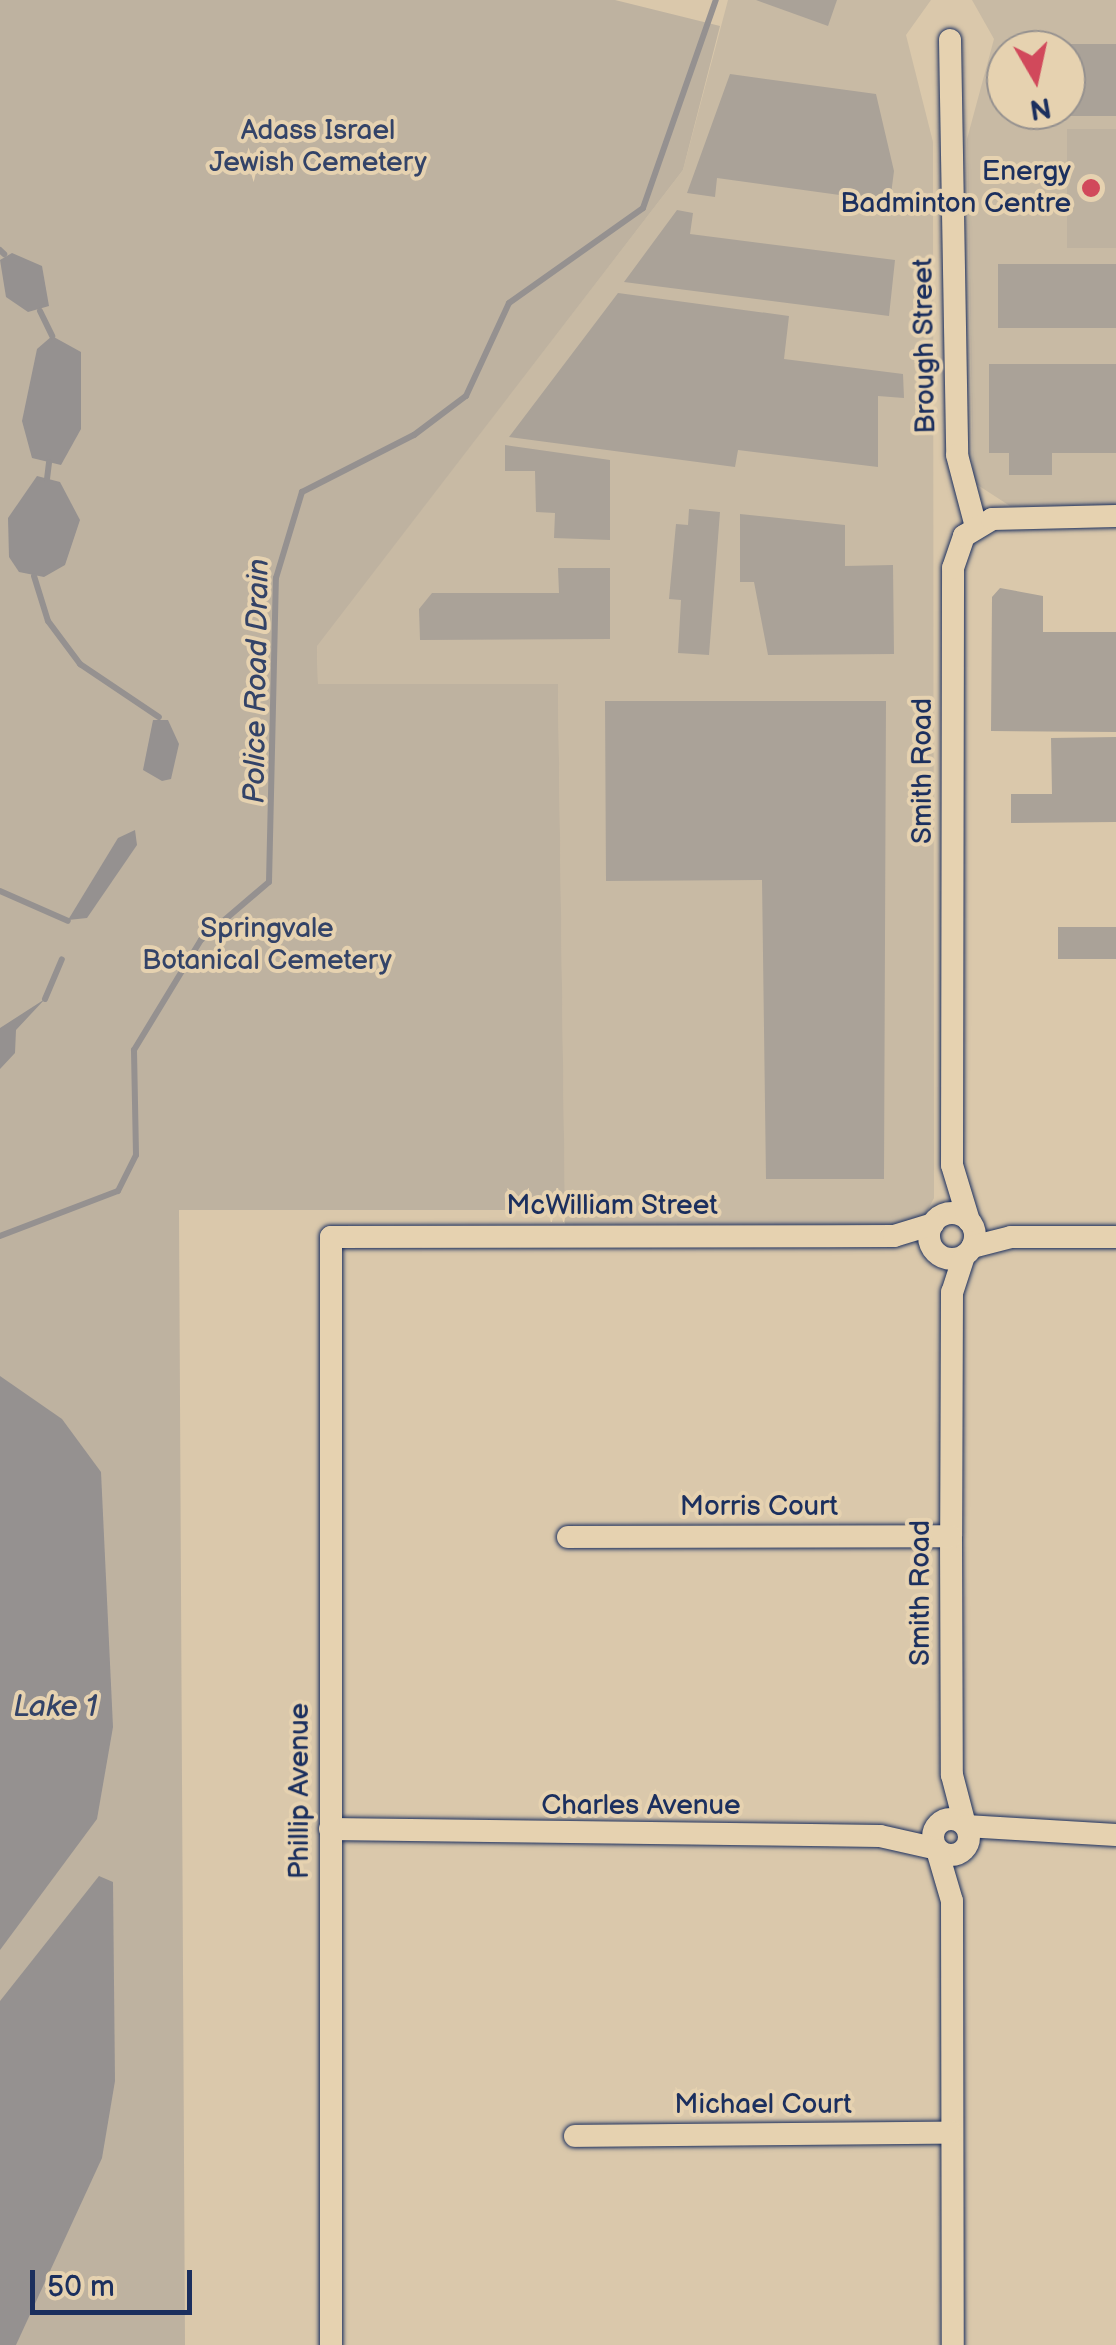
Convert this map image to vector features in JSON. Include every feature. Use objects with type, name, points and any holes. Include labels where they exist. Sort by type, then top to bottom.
[{"type":"street","name":"Brough Street","points":[[950,40],[957,455],[976,528]]},
{"type":"street","points":[[976,528],[1012,514],[1116,516]]},
{"type":"street","name":"Smith Road","points":[[954,2345],[952,1901],[966,1837],[952,1775],[952,1292],[968,1251],[970,1222],[952,1165],[953,568],[976,528]]},
{"type":"street","name":"Smith Road","points":[[952,1165],[933,1223],[936,1252],[952,1292]]},
{"type":"street","name":"McWilliam Street","points":[[331,1237],[894,1236],[952,1213],[970,1222]]},
{"type":"street","points":[[970,1222],[1011,1236],[1116,1236]]},
{"type":"street","name":"McWilliam Street","points":[[894,1236],[936,1252],[968,1251]]},
{"type":"street","points":[[968,1251],[1011,1236]]},
{"type":"street","name":"Phillip Avenue","points":[[331,1237],[331,2345]]},
{"type":"street","name":"Morris Court","points":[[568,1537],[951,1536]]},
{"type":"street","name":"Smith Road","points":[[952,1775],[939,1824],[937,1849],[952,1901]]},
{"type":"street","name":"Charles Avenue","points":[[330,1838],[880,1836],[939,1824],[966,1837],[952,1856],[880,1836]]},
{"type":"street","points":[[966,1837],[1116,1835]]},
{"type":"street","name":"Michael Court","points":[[576,2136],[952,2134]]},
{"type":"shaded area","points":[[728,0],[931,0],[906,35],[933,142],[934,1198],[925,1215],[900,1224],[565,1224],[558,685],[318,684],[317,645],[683,170]]},
{"type":"shaded area","points":[[972,0],[1116,0],[1116,505],[1010,506],[973,482],[967,139],[986,69],[986,130],[1086,130],[1086,30],[989,30]]},
{"type":"green space","name":"Springvale Botanical Cemetery","points":[[0,0],[615,0],[720,26],[683,170],[317,646],[318,684],[558,684],[565,1210],[179,1210],[185,2345],[0,2345]]},
{"type":"green space","name":"Energy Badminton Centre","points":[[1116,129],[1116,248],[1067,248],[1067,130]]},
{"type":"water","points":[[12,253],[42,266],[49,306],[28,312],[6,297],[0,260]]},
{"type":"water","points":[[52,336],[81,352],[81,429],[61,465],[32,458],[22,421],[37,349]]},
{"type":"water","points":[[37,476],[60,482],[80,520],[65,565],[44,577],[19,572],[9,557],[8,518]]},
{"type":"water","points":[[153,720],[168,720],[179,744],[171,779],[162,781],[143,770]]},
{"type":"water","points":[[135,830],[137,845],[87,918],[68,920],[118,838]]},
{"type":"water","points":[[45,999],[16,1030],[15,1053],[0,1069],[0,1028]]},
{"type":"water","name":"Lake 1","points":[[0,1376],[62,1419],[101,1472],[113,1727],[97,1819],[0,1950]]},
{"type":"water","points":[[99,1876],[113,1882],[115,2081],[102,2158],[16,2345],[0,2345],[0,2001]]},
{"type":"building","points":[[756,0],[837,0],[828,26]]},
{"type":"building","points":[[1086,44],[1116,44],[1116,116],[1086,116]]},
{"type":"building","points":[[730,74],[876,94],[894,171],[890,202],[717,178],[715,197],[687,193]]},
{"type":"building","points":[[677,210],[693,213],[690,234],[895,260],[889,316],[624,282]]},
{"type":"building","points":[[998,264],[1116,264],[1116,328],[998,328]]},
{"type":"building","points":[[618,293],[789,316],[784,359],[903,374],[904,398],[878,396],[878,467],[738,450],[735,467],[509,437]]},
{"type":"building","points":[[989,364],[1116,364],[1116,453],[1052,453],[1052,475],[1009,475],[1009,453],[989,453]]},
{"type":"building","points":[[505,445],[610,460],[610,540],[554,538],[555,513],[536,512],[535,471],[505,471]]},
{"type":"building","points":[[689,509],[720,512],[709,655],[678,653],[681,600],[669,599],[676,524],[688,525]]},
{"type":"building","points":[[740,514],[845,525],[845,566],[893,565],[894,654],[768,655],[754,582],[740,582]]},
{"type":"building","points":[[558,568],[610,568],[610,639],[420,640],[419,609],[432,593],[559,593]]},
{"type":"building","points":[[1000,588],[1043,596],[1043,632],[1116,632],[1116,732],[991,731],[992,597]]},
{"type":"building","points":[[605,701],[886,701],[884,1179],[766,1179],[762,880],[606,881]]},
{"type":"building","points":[[1116,737],[1116,822],[1011,823],[1011,794],[1052,794],[1051,738]]},
{"type":"building","points":[[1058,927],[1116,927],[1116,959],[1058,959]]},
{"type":"waterway","name":"Police Road Drain","points":[[0,1236],[118,1191],[136,1155],[134,1050],[201,940],[269,882],[276,578],[302,492],[414,435],[466,396],[509,303],[643,208],[716,0]]},
{"type":"waterway","points":[[0,250],[4,254]]},
{"type":"waterway","points":[[40,311],[52,336]]},
{"type":"waterway","points":[[47,479],[49,462]]},
{"type":"waterway","points":[[34,576],[48,621],[80,664],[159,717]]},
{"type":"waterway","points":[[0,891],[68,921]]},
{"type":"waterway","points":[[45,999],[62,959]]},
{"type":"place","name":"Energy Badminton Centre","points":[[1091,188]]},
{"type":"park label","name":"Adass Israel Jewish Cemetery","points":[[318,147]]}]
